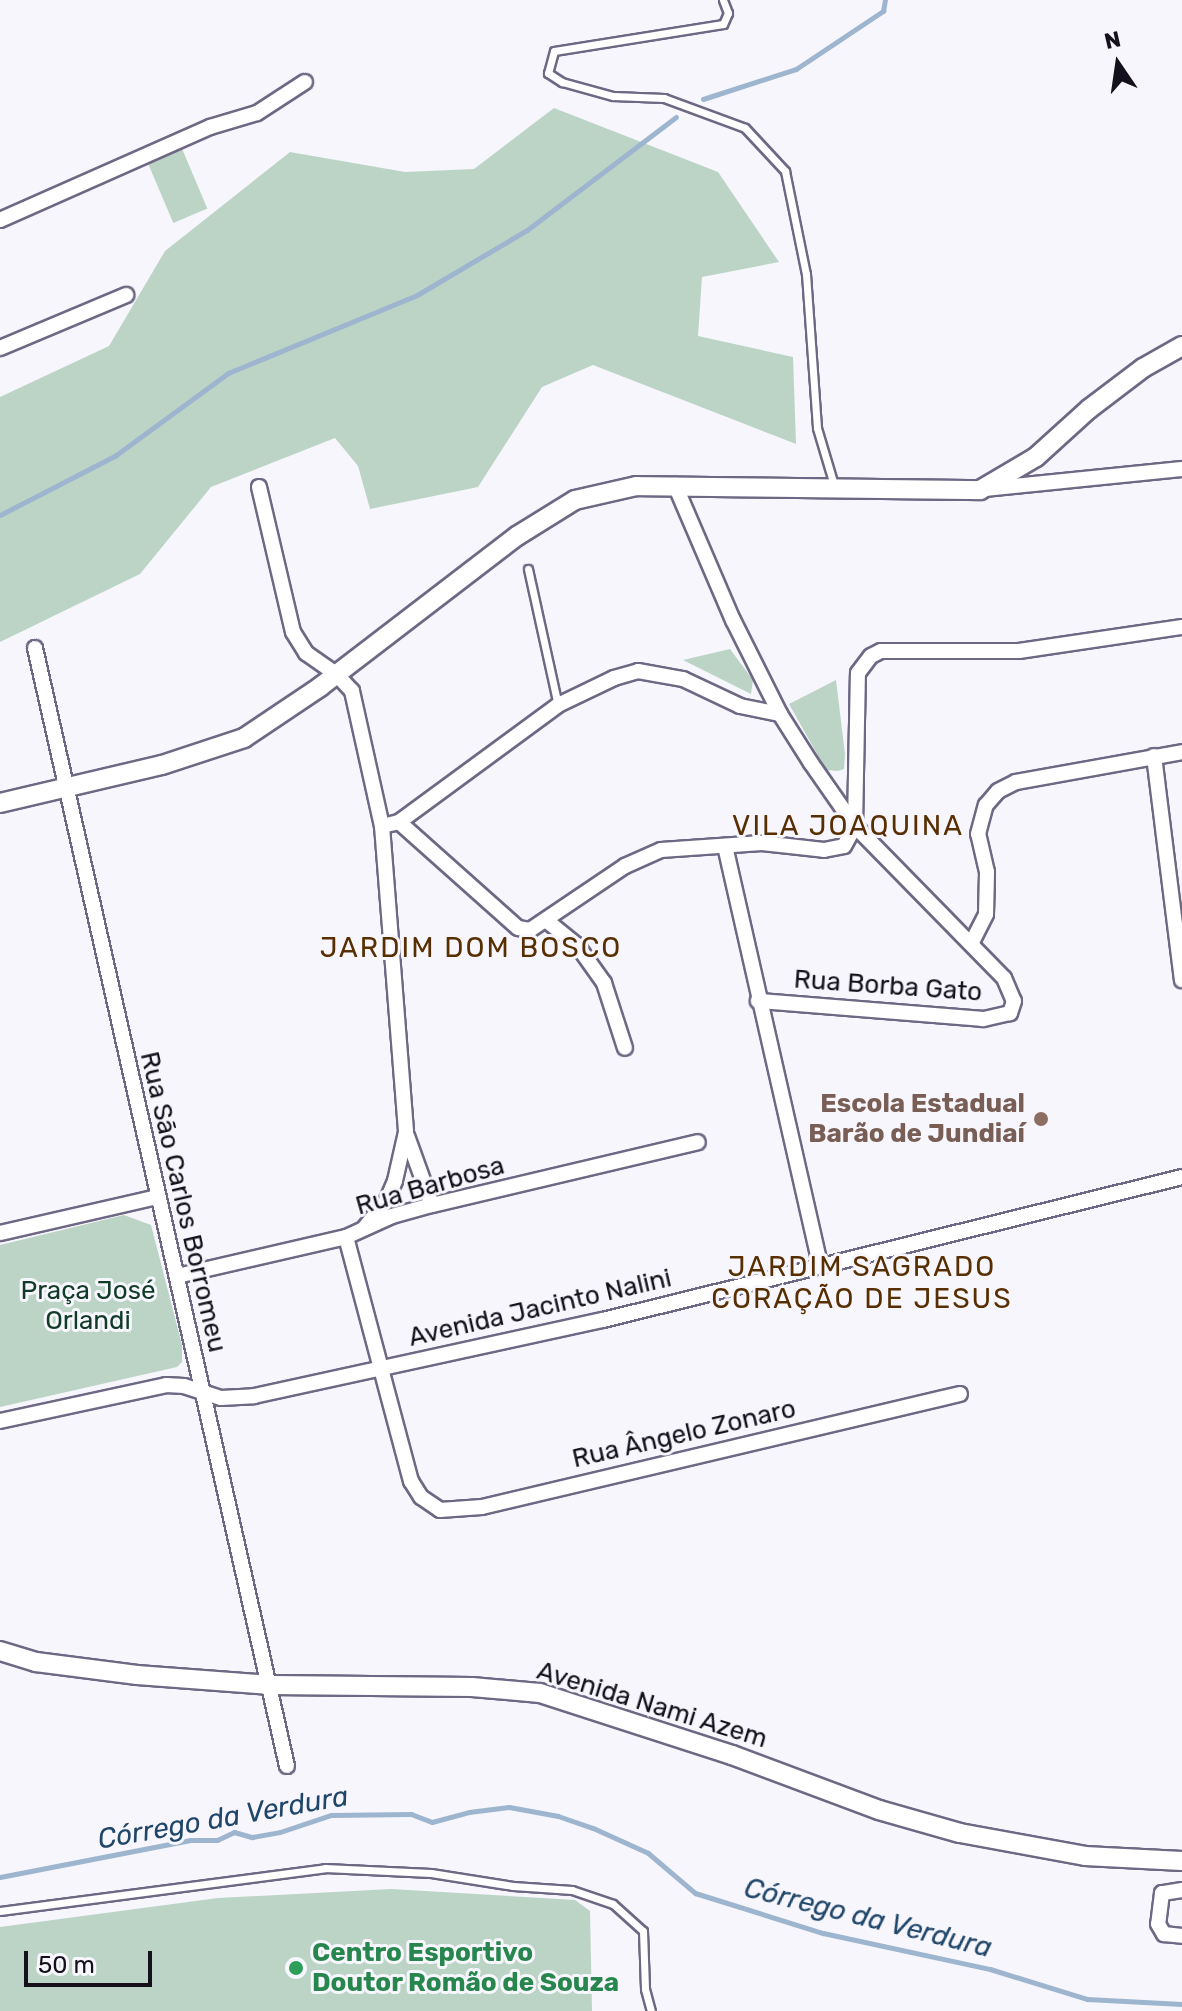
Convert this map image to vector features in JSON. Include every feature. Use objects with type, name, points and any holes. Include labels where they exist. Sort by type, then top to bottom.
[{"type":"street","points":[[0,220],[210,127],[257,113],[305,82]]},
{"type":"street","points":[[0,348],[126,295]]},
{"type":"street","points":[[980,490],[1036,457],[1089,409],[1143,368],[1182,346]]},
{"type":"street","points":[[0,803],[210,752],[244,738],[337,675],[551,512],[602,491],[675,485],[980,490],[1182,469]]},
{"type":"street","points":[[675,485],[733,620],[780,714],[855,826],[972,942],[986,914],[987,872],[978,834],[986,805],[998,791],[1016,782],[1182,752]]},
{"type":"street","points":[[259,487],[293,632],[306,653],[337,675],[352,691],[382,826],[406,1132],[432,1205]]},
{"type":"street","points":[[399,822],[524,931],[547,921],[625,866],[673,848],[762,843],[836,850],[844,846],[855,826],[858,673],[871,656],[881,651],[1019,651],[1182,627]]},
{"type":"street","name":"Rua São Carlos Borromeu","points":[[35,648],[287,1766]]},
{"type":"street","points":[[382,826],[399,822],[558,705],[614,678],[638,671],[683,679],[740,706],[780,714]]},
{"type":"street","points":[[1154,756],[1182,980]]},
{"type":"street","points":[[725,846],[820,1264]]},
{"type":"street","points":[[547,921],[577,945],[592,964],[608,992],[625,1048]]},
{"type":"street","name":"Rua Borba Gato","points":[[758,1001],[983,1019],[1004,1016],[1012,1010],[1011,989],[972,942]]},
{"type":"street","points":[[365,1227],[387,1200],[395,1181],[406,1132]]},
{"type":"street","name":"Rua Barbosa","points":[[177,1276],[346,1237],[365,1227],[432,1205],[698,1142]]},
{"type":"street","name":"Avenida Jacinto Nalini","points":[[0,1421],[166,1385],[235,1399],[384,1369],[603,1320],[1182,1177]]},
{"type":"street","points":[[0,1233],[157,1197]]},
{"type":"street","points":[[346,1237],[384,1369]]},
{"type":"street","name":"Rua Ângelo Zonaro","points":[[384,1369],[405,1461],[421,1497],[440,1510],[482,1507],[960,1394]]},
{"type":"street","name":"Avenida Nami Azem","points":[[0,1651],[36,1662],[137,1675],[271,1685],[472,1687],[540,1693],[732,1755],[879,1810],[960,1833],[1085,1856],[1182,1861]]},
{"type":"street","points":[[1182,1890],[1162,1893],[1158,1924],[1164,1934],[1182,1936]]},
{"type":"lane","points":[[723,0],[728,13],[723,24],[554,51],[548,73],[562,82],[613,96],[664,98],[745,128],[785,171],[806,274],[817,428],[834,488]]},
{"type":"lane","points":[[528,569],[558,705]]},
{"type":"lane","points":[[0,1911],[325,1868],[431,1873],[513,1886],[572,1890],[613,1904],[643,1931],[645,1989],[651,2011]]},
{"type":"green space","points":[[554,108],[718,172],[779,262],[702,277],[698,336],[793,357],[796,444],[593,365],[542,387],[478,487],[370,509],[358,466],[335,438],[211,487],[140,574],[0,642],[0,397],[109,346],[165,251],[290,152],[405,172],[474,169]]},
{"type":"green space","points":[[180,144],[207,208],[173,223],[146,158]]},
{"type":"green space","points":[[730,649],[753,680],[751,694],[683,660]]},
{"type":"green space","points":[[836,680],[845,754],[844,769],[838,771],[826,770],[789,704]]},
{"type":"green space","name":"Praça José Orlandi","points":[[124,1215],[151,1225],[182,1345],[182,1362],[177,1367],[0,1407],[0,1245]]},
{"type":"green space","name":"Centro Esportivo Doutor Romão de Souza","points":[[391,1889],[575,1900],[590,1911],[592,2011],[0,2011],[0,1927],[218,1898]]},
{"type":"waterway","points":[[703,99],[796,69],[883,11],[885,0]]},
{"type":"waterway","points":[[0,515],[116,455],[228,373],[417,295],[527,230],[676,117]]},
{"type":"waterway","name":"Córrego da Verdura","points":[[0,1877],[190,1840],[217,1840],[234,1832],[252,1837],[280,1832],[331,1815],[411,1814],[432,1822],[469,1812],[509,1807],[558,1816],[593,1828],[648,1853],[695,1893],[823,1933],[990,1969],[1087,1999],[1182,2004]]},
{"type":"place","name":"Escola Estadual Barão de Jundiaí","points":[[1041,1119]]},
{"type":"place","name":"Centro Esportivo Doutor Romão de Souza","points":[[296,1968]]},
{"type":"district","name":"VILA JOAQUINA","points":[[848,826]]},
{"type":"district","name":"JARDIM DOM BOSCO","points":[[471,948]]},
{"type":"district","name":"JARDIM SAGRADO CORAÇÃO DE JESUS","points":[[862,1283]]}]
